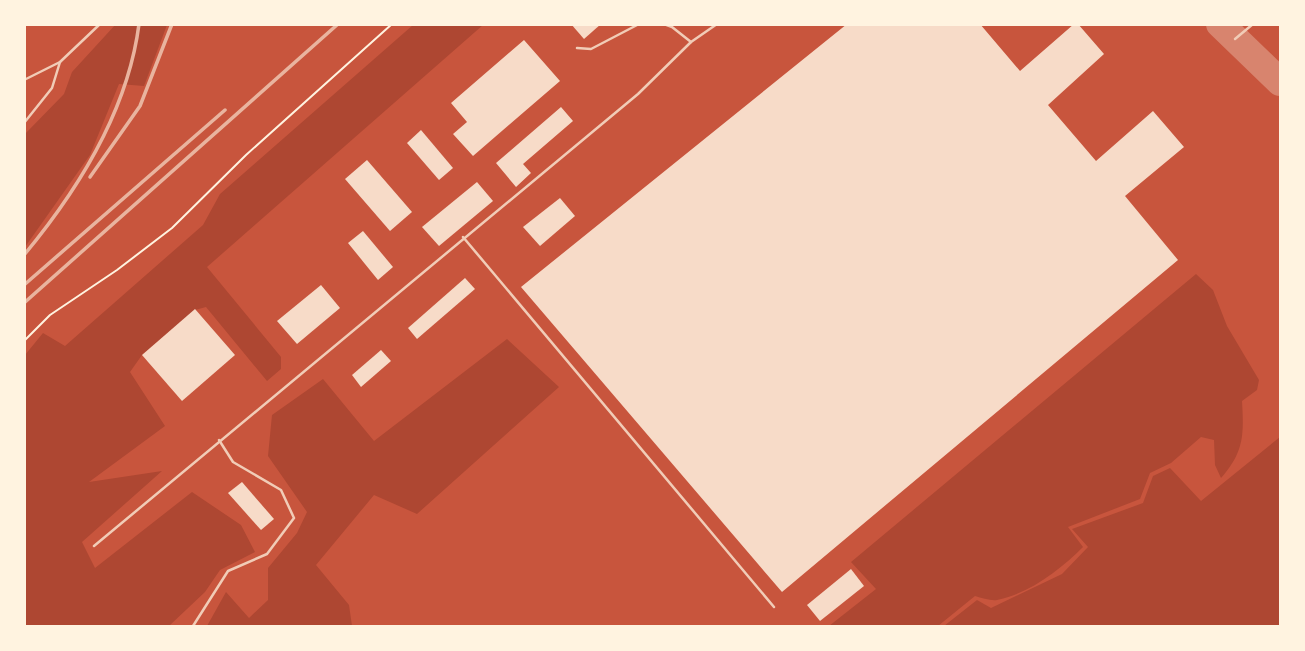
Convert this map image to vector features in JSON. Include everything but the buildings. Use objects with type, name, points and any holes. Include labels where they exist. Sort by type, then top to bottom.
[{"type":"lane","points":[[24,80],[60,62],[100,24]]},
{"type":"lane","points":[[577,48],[591,49],[639,24]]},
{"type":"lane","points":[[664,24],[691,42]]},
{"type":"lane","points":[[94,546],[219,440],[372,317],[463,237],[638,94],[691,42],[717,24]]},
{"type":"lane","points":[[1235,39],[1252,24]]},
{"type":"lane","points":[[24,123],[52,88],[60,62]]},
{"type":"lane","points":[[463,237],[774,607]]},
{"type":"lane","points":[[193,626],[228,571],[267,554],[294,519],[281,491],[233,462],[219,440]]},
{"type":"path","points":[[24,341],[50,315],[117,271],[172,228],[246,155],[392,24]]},
{"type":"shaded area","points":[[116,24],[167,25],[144,86],[119,84],[90,155],[25,247],[25,134],[64,94],[72,72]]},
{"type":"shaded area","points":[[413,25],[483,25],[207,267],[281,357],[281,369],[267,381],[206,307],[195,310],[142,355],[130,372],[165,426],[89,482],[162,471],[82,542],[95,568],[192,492],[241,525],[255,552],[220,570],[205,592],[169,626],[25,626],[25,355],[43,333],[65,346],[203,225],[220,194]]},
{"type":"shaded area","points":[[1196,274],[1213,290],[1227,326],[1259,380],[1257,390],[1242,401],[1241,442],[1229,469],[1221,478],[1215,465],[1214,440],[1201,437],[1171,463],[1150,473],[1140,499],[1068,527],[1083,547],[1055,572],[1021,592],[997,600],[975,596],[938,626],[829,626],[876,589],[851,562]]},
{"type":"shaded area","points":[[507,339],[559,387],[417,514],[374,495],[316,565],[349,605],[352,626],[207,626],[226,592],[249,618],[268,600],[268,568],[297,533],[307,512],[268,456],[272,415],[323,379],[374,441]]},
{"type":"shaded area","points":[[1280,437],[1280,626],[944,626],[977,600],[991,608],[1062,574],[1088,547],[1072,529],[1143,503],[1153,476],[1170,468],[1201,501]]},
{"type":"taxiway","points":[[1220,24],[1280,82]]},
{"type":"railway","points":[[24,255],[64,203],[98,147],[124,87],[139,24]]},
{"type":"railway","points":[[90,177],[140,106],[172,24]]},
{"type":"railway","points":[[24,303],[338,24]]},
{"type":"railway","points":[[24,285],[225,110]]}]
